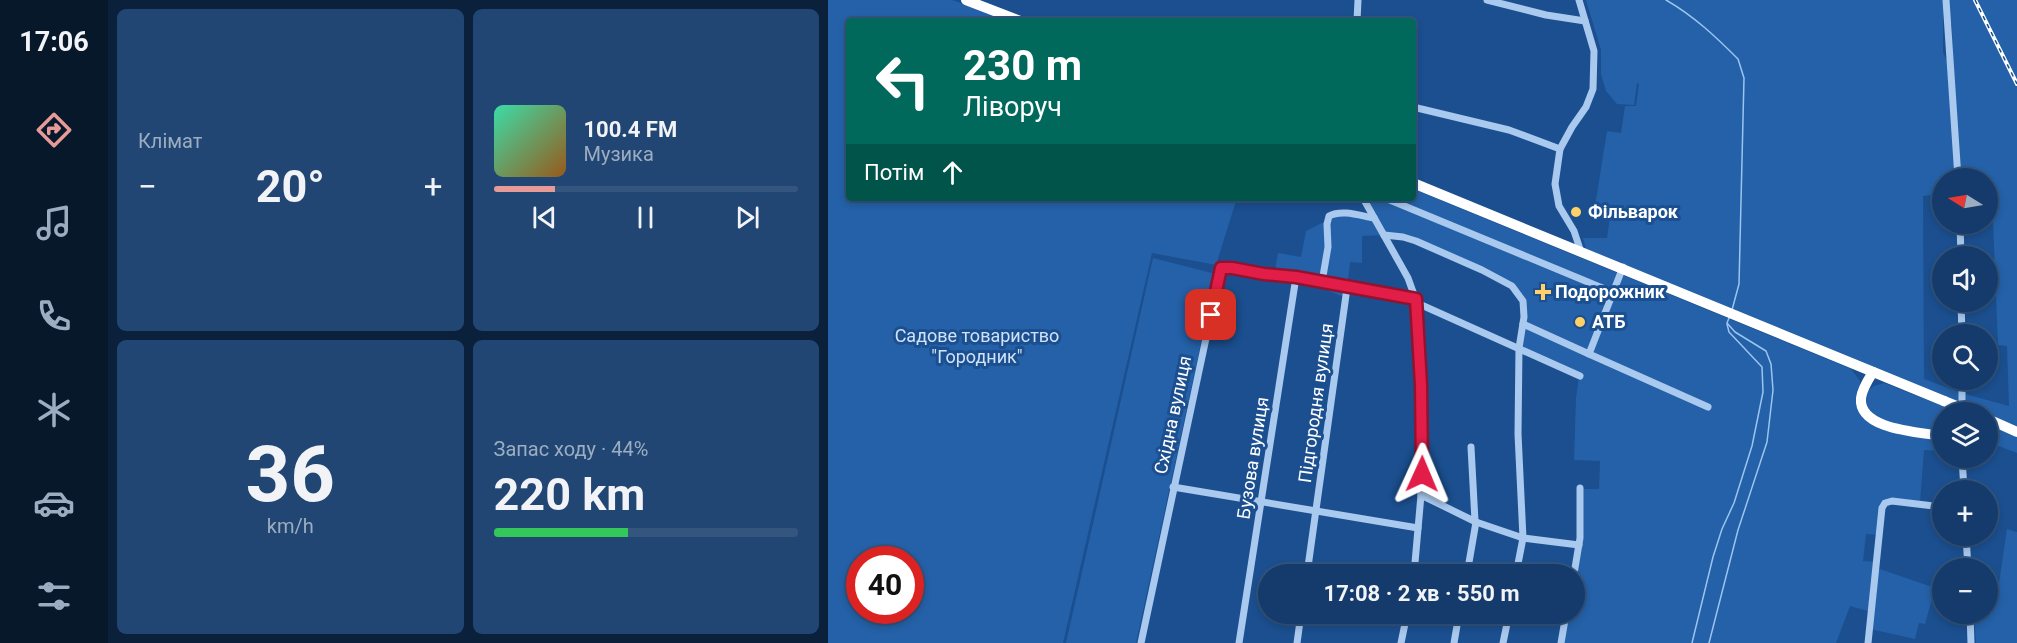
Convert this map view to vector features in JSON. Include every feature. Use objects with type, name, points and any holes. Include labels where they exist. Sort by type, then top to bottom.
[{"type":"highway","points":[[966,0],[1012,18]]},
{"type":"highway","points":[[1416,184],[1946,402]]},
{"type":"highway","points":[[1873,372],[1863,390],[1861,399],[1867,417],[1886,426],[1932,434]]},
{"type":"highway","points":[[1998,423],[2017,432]]},
{"type":"street","points":[[1357,18],[1358,0]]},
{"type":"street","points":[[1487,0],[1546,15],[1585,21]]},
{"type":"street","points":[[1579,0],[1594,51],[1593,88],[1586,107],[1560,149],[1556,194],[1559,206],[1574,231],[1581,252]]},
{"type":"street","points":[[1946,0],[1957,168]]},
{"type":"street","points":[[1416,108],[1509,130],[1560,149]]},
{"type":"street","points":[[1365,201],[1412,286],[1416,301],[1423,453],[1415,564]]},
{"type":"street","points":[[1392,201],[1612,292]]},
{"type":"street","points":[[1322,282],[1328,247],[1329,216],[1343,213],[1374,218]]},
{"type":"street","points":[[1384,235],[1416,241],[1482,270],[1512,286],[1518,291],[1523,301],[1523,324],[1519,348],[1518,434],[1523,538],[1518,564]]},
{"type":"street","name":"Східна вулиця","points":[[1141,643],[1221,268],[1296,277]]},
{"type":"street","points":[[1588,354],[1622,268]]},
{"type":"street","points":[[1296,277],[1416,301],[1580,376]]},
{"type":"street","name":"Бузова вулиця","points":[[1239,643],[1296,277]]},
{"type":"street","name":"Підгородня вулиця","points":[[1309,564],[1347,288]]},
{"type":"street","points":[[1523,324],[1708,407]]},
{"type":"street","points":[[1469,564],[1476,522],[1471,447]]},
{"type":"street","points":[[1173,487],[1418,528]]},
{"type":"street","points":[[1576,564],[1581,528],[1580,488]]},
{"type":"street","points":[[1421,495],[1476,522],[1523,538],[1579,545]]},
{"type":"street","points":[[1868,643],[1882,508],[1886,503],[1892,501],[1932,506]]},
{"type":"street","points":[[1297,643],[1300,624]]},
{"type":"street","points":[[1401,643],[1405,624]]},
{"type":"street","points":[[1454,643],[1458,624]]},
{"type":"street","points":[[1503,643],[1507,624]]},
{"type":"street","points":[[1561,643],[1564,624]]},
{"type":"street","points":[[1970,624],[1971,643]]},
{"type":"green space","name":"Садове товариство \"Городник\"","points":[[828,0],[952,0],[1003,18],[846,18],[846,201],[1236,201],[1216,265],[1152,253],[1063,643],[828,643]]},
{"type":"green space","points":[[1586,0],[2017,0],[2017,429],[1998,421],[1998,403],[2009,406],[2007,346],[1998,345],[1998,246],[1994,246],[1994,234],[1998,234],[1998,168],[1932,168],[1932,195],[1923,196],[1924,379],[1932,382],[1932,390],[1959,392],[1959,402],[1954,402],[1586,249],[1583,238],[1607,238],[1611,210],[1595,206],[1607,131],[1621,133],[1625,106],[1636,106],[1639,84],[1637,83],[1634,105],[1617,104],[1606,91],[1601,74],[1601,50]],"holes":[[[1943,1],[1952,26],[1953,71],[1943,53]]]},
{"type":"green space","points":[[1416,190],[1851,369],[1860,381],[1863,415],[1932,436],[1932,450],[1924,450],[1920,503],[1885,503],[1880,535],[1866,534],[1863,561],[1877,562],[1877,568],[1932,587],[1932,599],[1925,624],[1919,623],[1915,639],[1870,629],[1871,612],[1850,606],[1836,643],[1564,643],[1567,624],[1585,624],[1585,564],[1579,564],[1582,546],[1582,489],[1599,489],[1600,461],[1574,460],[1579,376],[1519,348],[1524,317],[1518,291],[1416,241],[1385,235],[1362,236],[1362,263],[1350,262],[1346,298],[1296,277],[1296,274],[1275,270],[1278,253],[1301,257],[1306,231],[1340,214],[1370,213],[1364,201],[1416,201]]},
{"type":"green space","points":[[1153,258],[1216,274],[1136,643],[1066,643]]},
{"type":"green space","points":[[1884,383],[1932,402],[1932,432],[1878,420],[1865,407],[1867,391]]},
{"type":"green space","points":[[1965,394],[1994,402],[1966,402]]},
{"type":"green space","points":[[1998,429],[2017,437],[2017,453],[1998,446]]},
{"type":"green space","points":[[2007,529],[2017,532],[2017,643],[1976,643],[1975,624],[1998,624],[1998,590]]},
{"type":"waterway","points":[[1666,0],[1695,20],[1738,59],[1744,78],[1739,284],[1732,310]]},
{"type":"waterway","points":[[1709,643],[1738,530],[1767,442],[1773,390],[1771,364],[1766,351],[1735,332],[1727,323],[1729,318]]},
{"type":"waterway","points":[[1692,643],[1713,557],[1734,503],[1752,446],[1763,392],[1762,367],[1729,332],[1727,324]]},
{"type":"railway","points":[[1975,0],[2017,84]]},
{"type":"place","name":"Фільварок","points":[[1576,212]]},
{"type":"place","name":"Подорожник","points":[[1543,292]]},
{"type":"place","name":"АТБ","points":[[1580,322]]},
{"type":"route","points":[[1211,315],[1221,268],[1296,277],[1416,299],[1421,385],[1422,474]]}]
